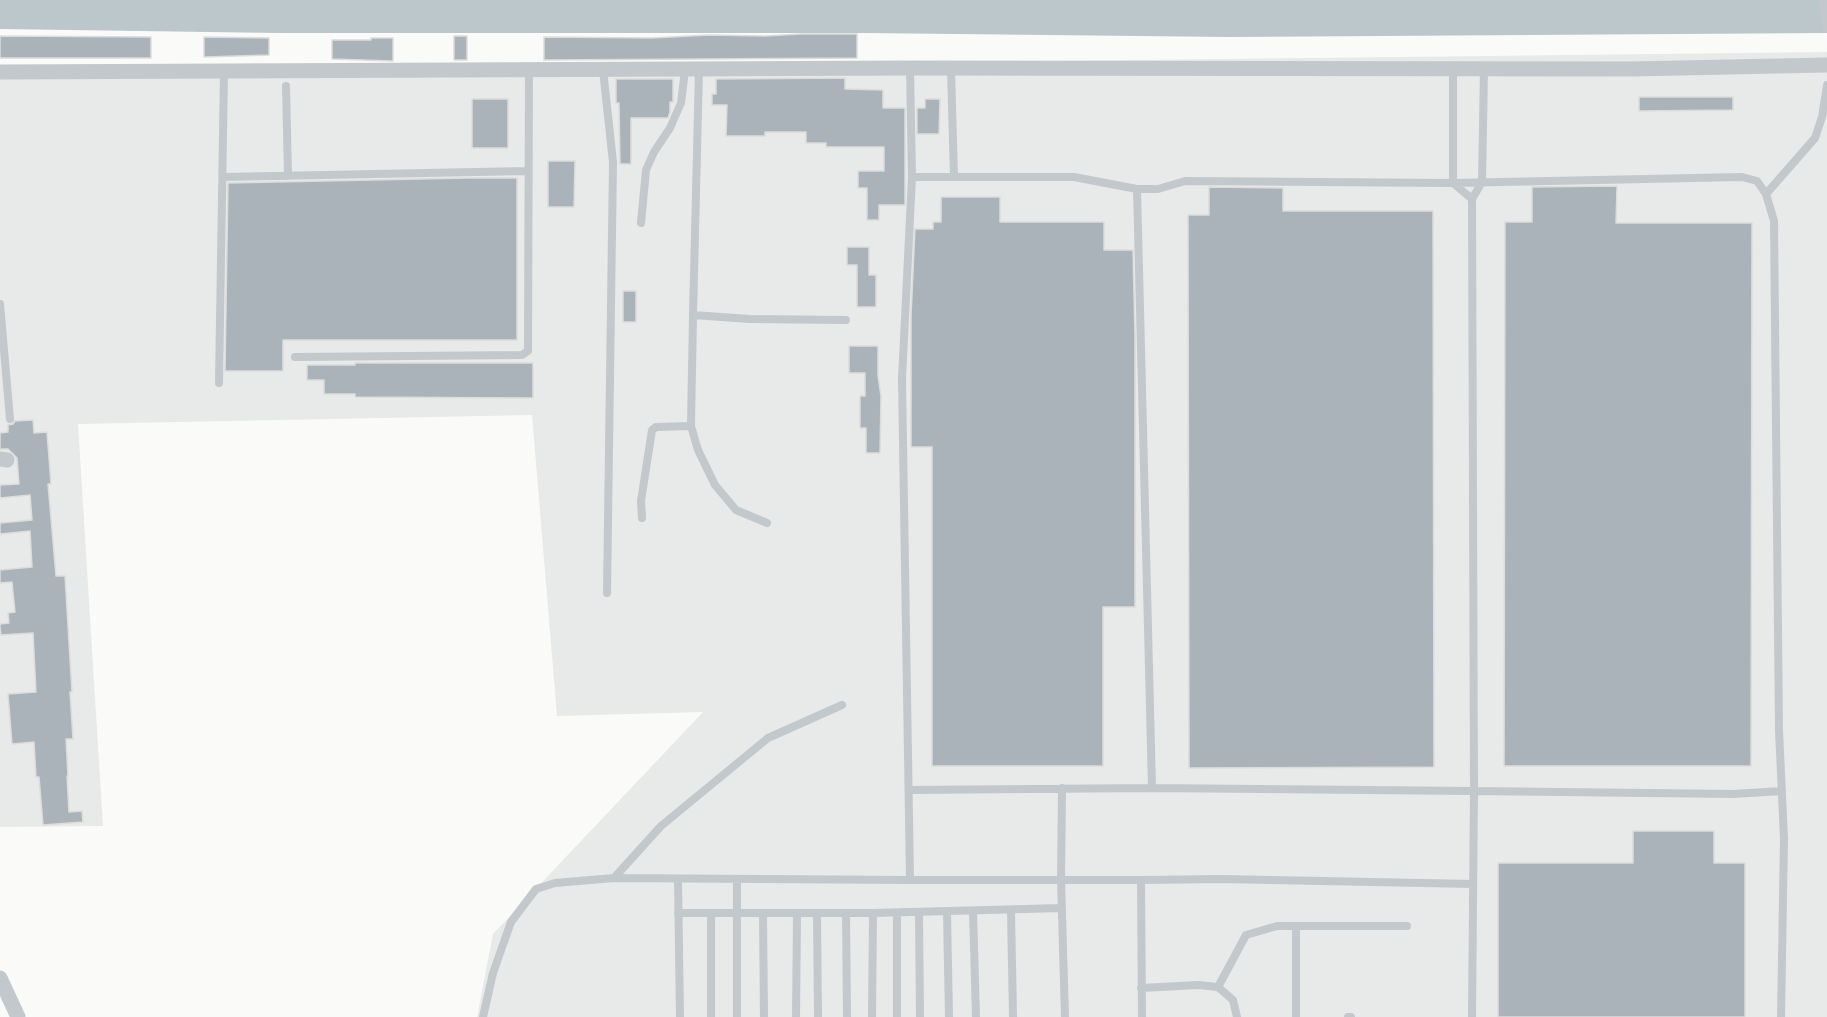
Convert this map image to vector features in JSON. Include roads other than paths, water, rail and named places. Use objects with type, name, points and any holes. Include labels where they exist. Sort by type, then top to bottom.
[{"type":"street","points":[[0,72],[910,68],[1484,70],[1827,65]]},
{"type":"street","points":[[0,978],[18,1017]]},
{"type":"lane","points":[[1822,0],[1827,28]]},
{"type":"lane","points":[[910,68],[912,177],[902,379],[910,880]]},
{"type":"lane","points":[[951,69],[954,177]]},
{"type":"lane","points":[[1453,69],[1453,183]]},
{"type":"lane","points":[[295,357],[522,355],[528,351],[529,70]]},
{"type":"lane","points":[[603,70],[613,162],[607,593]]},
{"type":"lane","points":[[641,223],[646,170],[654,152],[670,128],[692,70]]},
{"type":"lane","points":[[692,70],[691,426],[698,450],[715,485],[736,510],[767,523]]},
{"type":"lane","points":[[1472,1017],[1474,791],[1472,198],[1482,182],[1484,70]]},
{"type":"lane","points":[[219,383],[224,72]]},
{"type":"lane","points":[[1766,194],[1815,138],[1822,117],[1827,85]]},
{"type":"lane","points":[[286,86],[288,176]]},
{"type":"lane","points":[[223,177],[527,171]]},
{"type":"lane","points":[[912,177],[1074,177],[1137,189],[1158,189],[1185,181],[1453,183],[1742,177],[1757,181],[1766,194],[1774,222],[1779,730],[1784,839],[1781,1017]]},
{"type":"lane","points":[[1453,183],[1472,198]]},
{"type":"lane","points":[[1137,189],[1152,788]]},
{"type":"lane","points":[[0,304],[10,419]]},
{"type":"lane","points":[[693,315],[750,319],[846,320]]},
{"type":"lane","points":[[642,518],[641,501],[652,430],[656,427],[691,426]]},
{"type":"lane","points":[[614,878],[661,826],[768,738],[842,705]]},
{"type":"lane","points":[[1062,788],[1061,880],[1065,1017]]},
{"type":"lane","points":[[909,790],[1152,788],[1733,794],[1782,791]]},
{"type":"lane","points":[[483,1017],[493,973],[511,922],[536,889],[555,883],[614,878],[1221,879],[1473,884]]},
{"type":"lane","points":[[678,879],[680,1017]]},
{"type":"lane","points":[[737,1017],[738,879]]},
{"type":"lane","points":[[1141,880],[1142,1017]]},
{"type":"lane","points":[[678,914],[873,914],[1062,908]]},
{"type":"lane","points":[[1011,910],[1012,1017]]},
{"type":"lane","points":[[973,911],[976,1017]]},
{"type":"lane","points":[[947,912],[949,1017]]},
{"type":"lane","points":[[817,913],[818,1017]]},
{"type":"lane","points":[[897,913],[897,1017]]},
{"type":"lane","points":[[919,913],[920,1017]]},
{"type":"lane","points":[[711,914],[711,1017]]},
{"type":"lane","points":[[763,914],[764,1017]]},
{"type":"lane","points":[[796,1017],[797,914]]},
{"type":"lane","points":[[846,914],[847,1017]]},
{"type":"lane","points":[[872,1017],[873,914]]},
{"type":"lane","points":[[1218,987],[1246,935],[1277,926],[1407,926]]},
{"type":"lane","points":[[1296,926],[1296,1017]]},
{"type":"lane","points":[[1142,988],[1198,985],[1218,987],[1233,1000],[1237,1017]]}]
